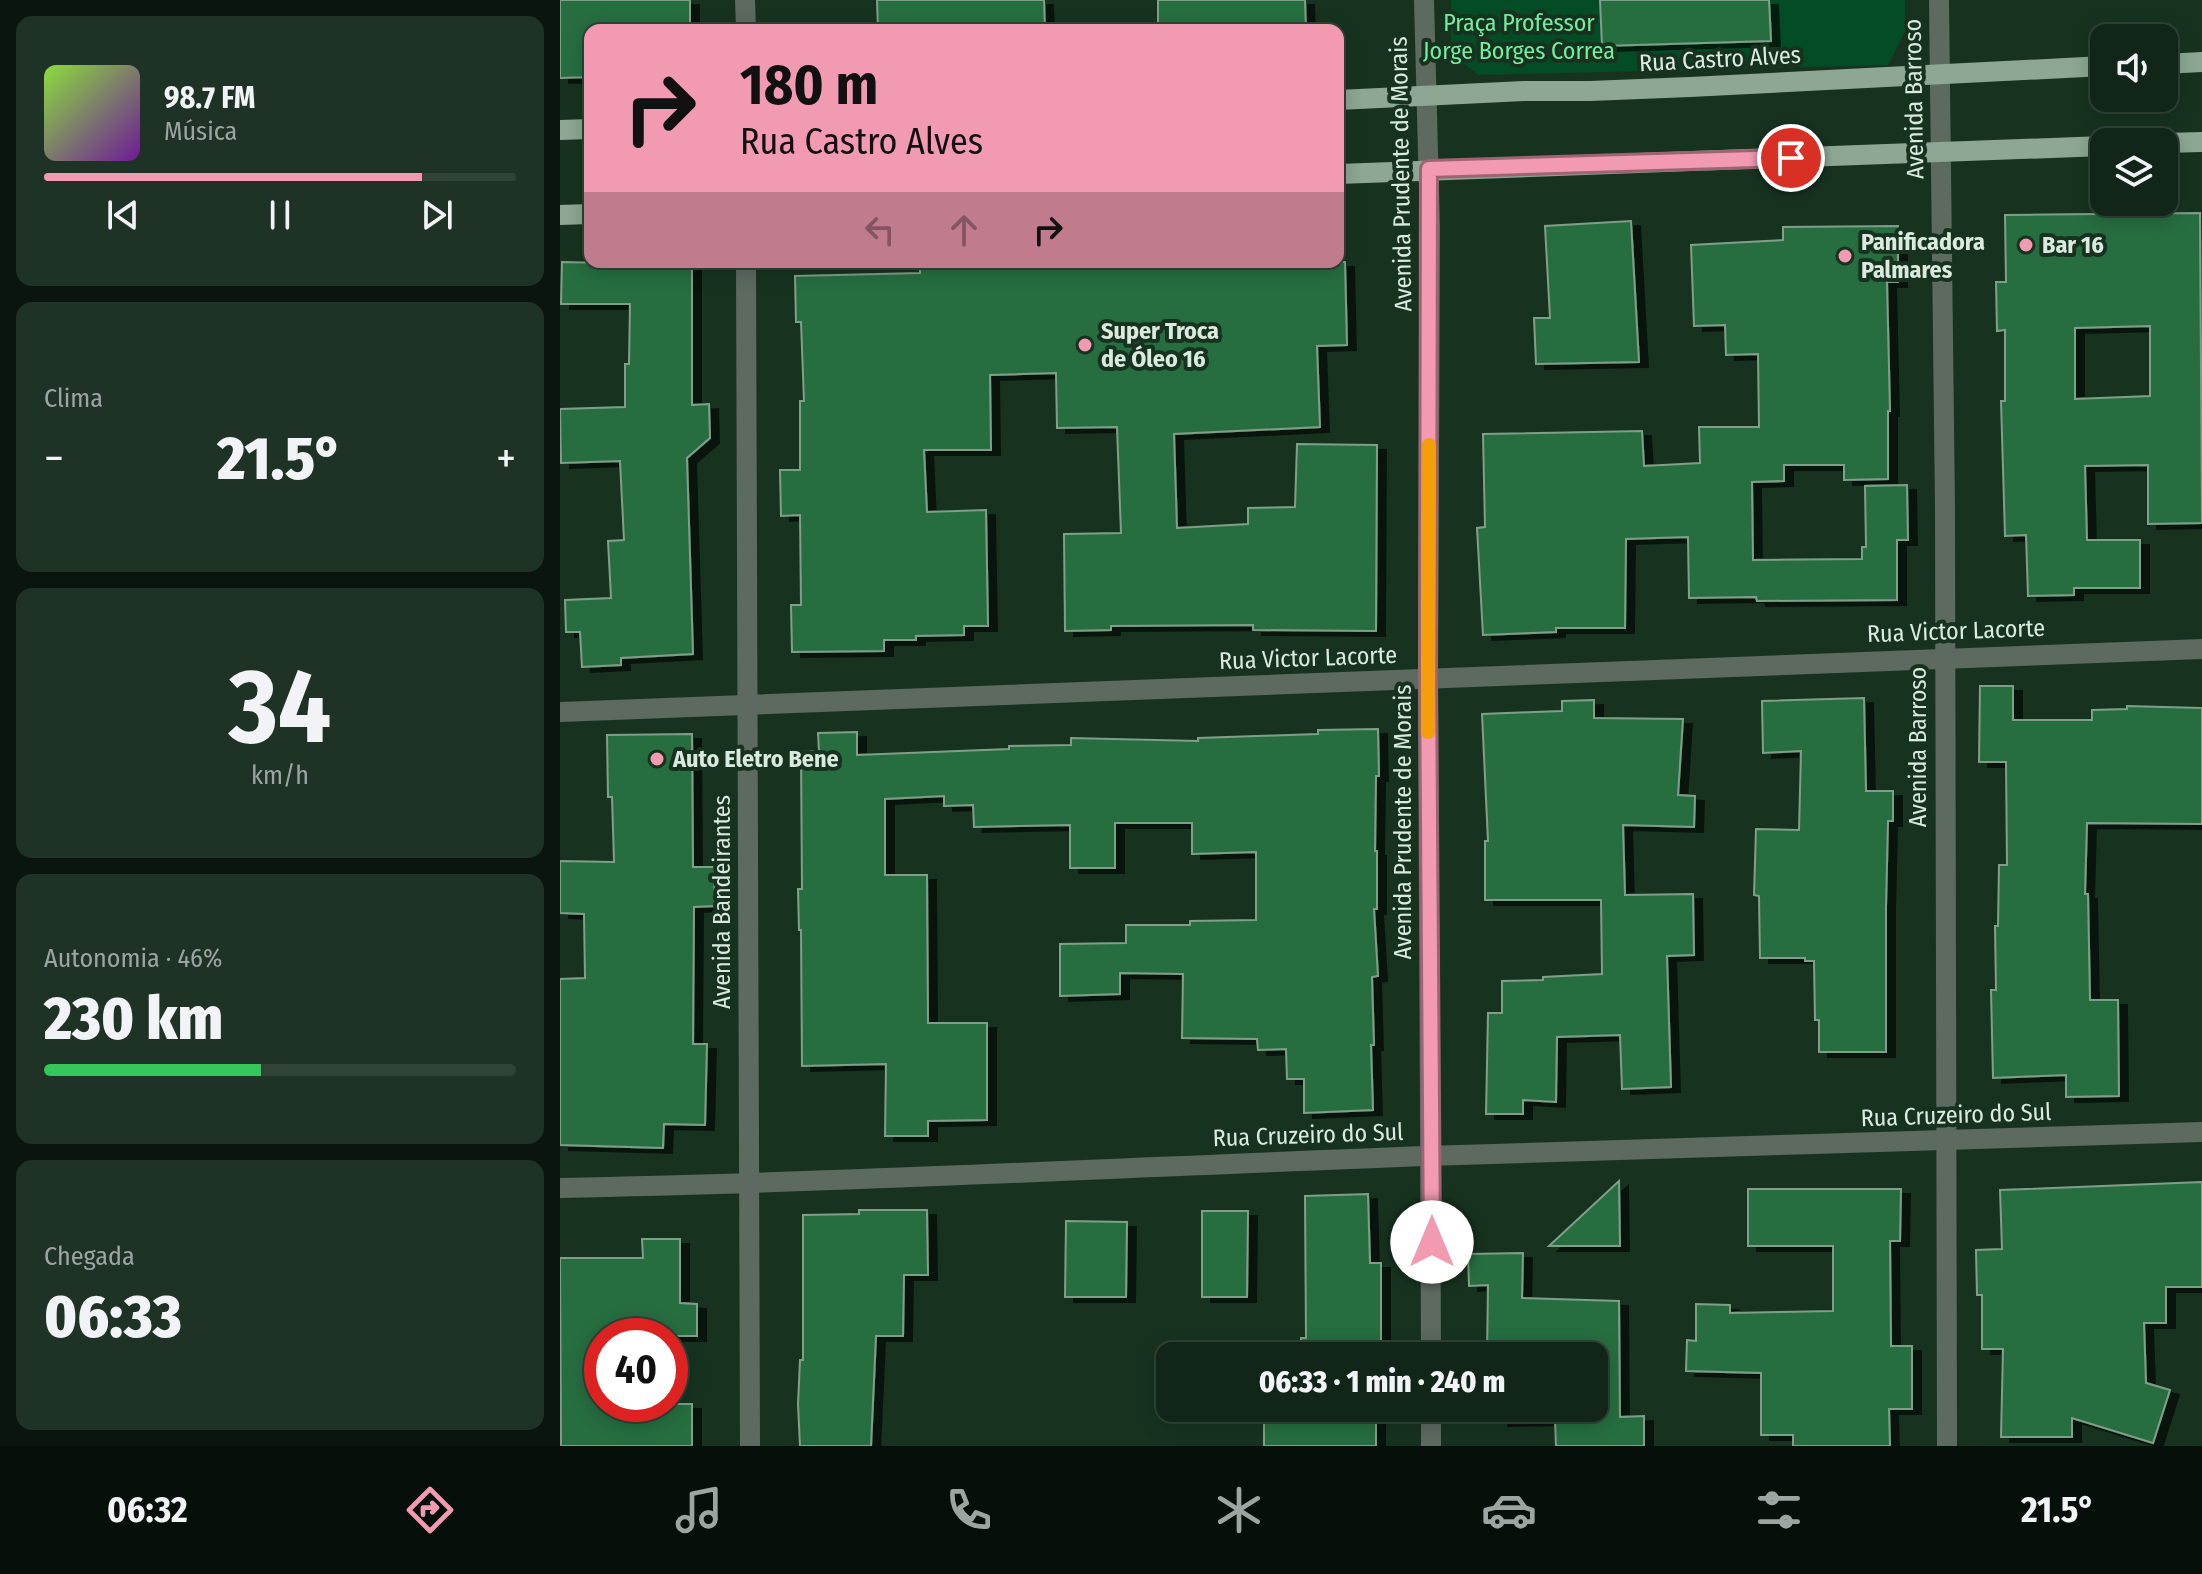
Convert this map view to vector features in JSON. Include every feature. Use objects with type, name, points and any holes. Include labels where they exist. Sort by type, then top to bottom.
[{"type":"main road","points":[[2178,63],[2202,62]]},
{"type":"main road","name":"Rua Castro Alves","points":[[1344,100],[1690,87],[2090,67]]},
{"type":"main road","points":[[560,130],[584,129]]},
{"type":"main road","points":[[2178,143],[2202,142]]},
{"type":"main road","points":[[1344,174],[2090,147]]},
{"type":"main road","points":[[560,215],[584,214]]},
{"type":"street","points":[[745,0],[746,24]]},
{"type":"street","name":"Avenida Prudente de Morais","points":[[1424,0],[1429,169],[1431,1342]]},
{"type":"street","name":"Avenida Barroso","points":[[1939,0],[1947,1446]]},
{"type":"street","name":"Avenida Bandeirantes","points":[[746,268],[750,1446]]},
{"type":"street","name":"Rua Victor Lacorte","points":[[560,712],[2202,649]]},
{"type":"street","name":"Rua Cruzeiro do Sul","points":[[560,1188],[749,1184],[1432,1156],[2202,1132]]},
{"type":"street","points":[[1431,1422],[1431,1446]]},
{"type":"green space","name":"Praça Professor Jorge Borges Correa","points":[[1451,0],[1905,0],[1905,31],[1888,65],[1478,75],[1451,53]]},
{"type":"building","points":[[560,0],[690,0],[690,24],[584,24],[584,77],[560,78]]},
{"type":"building","points":[[877,0],[1044,0],[1045,24],[878,24]]},
{"type":"building","points":[[1158,0],[1305,0],[1306,24],[1158,24]]},
{"type":"building","points":[[1600,0],[1769,0],[1771,41],[1602,46]]},
{"type":"building","points":[[2178,213],[2200,213],[2202,523],[2148,524],[2148,465],[2085,466],[2087,540],[2140,540],[2140,588],[2074,588],[2074,595],[2028,596],[2026,535],[2005,536],[2001,401],[2005,401],[2005,330],[1997,331],[1996,282],[2006,282],[2005,215],[2178,216]],"holes":[[[2150,326],[2150,396],[2075,399],[2075,328]]]},
{"type":"building","points":[[1631,221],[1639,362],[1536,364],[1534,318],[1550,318],[1545,226]]},
{"type":"building","points":[[1898,226],[1898,282],[1887,282],[1888,479],[1844,480],[1844,465],[1784,465],[1784,481],[1752,482],[1753,560],[1862,559],[1862,547],[1866,547],[1865,486],[1907,485],[1908,540],[1897,540],[1897,600],[1689,598],[1688,537],[1626,539],[1625,628],[1556,628],[1556,632],[1483,635],[1477,528],[1485,527],[1483,434],[1642,431],[1644,466],[1700,463],[1699,427],[1759,427],[1758,354],[1726,355],[1725,325],[1694,326],[1691,245],[1783,240],[1783,227]]},
{"type":"building","points":[[562,262],[584,263],[584,268],[692,268],[692,405],[709,404],[710,438],[687,458],[693,654],[621,658],[621,665],[582,667],[580,632],[566,632],[565,600],[611,598],[608,541],[624,540],[620,461],[561,463],[560,409],[625,407],[630,304],[561,304]]},
{"type":"building","points":[[1345,262],[1347,345],[1317,346],[1320,427],[1174,434],[1177,528],[1248,524],[1248,508],[1295,507],[1297,444],[1377,445],[1376,631],[1253,630],[1253,625],[1111,626],[1111,630],[1065,631],[1064,534],[1121,533],[1117,427],[1057,428],[1056,373],[990,375],[991,450],[924,450],[927,512],[986,510],[988,626],[964,626],[964,635],[884,640],[884,651],[792,652],[791,605],[801,605],[800,515],[781,516],[780,470],[800,470],[800,401],[804,401],[801,322],[796,322],[795,276],[920,273],[920,268],[1344,268]]},
{"type":"building","points":[[1980,686],[2013,686],[2013,720],[2092,720],[2092,710],[2127,709],[2127,706],[2202,708],[2202,824],[2087,823],[2085,894],[2088,894],[2090,1000],[2118,1000],[2119,1096],[2066,1097],[2066,1075],[1993,1078],[1991,990],[1996,990],[1995,926],[1998,926],[1999,865],[2007,865],[2006,762],[1979,762]]},
{"type":"building","points":[[1864,698],[1866,791],[1893,791],[1893,821],[1888,821],[1886,1052],[1819,1052],[1814,961],[1805,961],[1805,958],[1760,958],[1759,896],[1754,895],[1756,829],[1799,830],[1801,751],[1763,753],[1762,701]]},
{"type":"building","points":[[1594,700],[1594,718],[1683,719],[1678,795],[1695,796],[1694,827],[1623,825],[1625,895],[1693,894],[1694,955],[1667,956],[1671,1087],[1622,1089],[1620,1035],[1557,1037],[1556,1102],[1523,1100],[1523,1114],[1486,1114],[1488,1013],[1502,1013],[1502,981],[1602,974],[1601,900],[1485,900],[1485,841],[1488,841],[1482,714],[1562,711],[1562,701]]},
{"type":"building","points":[[1378,729],[1377,909],[1374,909],[1378,976],[1372,977],[1373,1110],[1304,1113],[1304,1079],[1287,1079],[1286,1049],[1258,1050],[1257,1039],[1182,1038],[1183,974],[1120,973],[1120,994],[1060,996],[1060,944],[1126,943],[1126,925],[1190,925],[1190,921],[1256,920],[1256,852],[1192,854],[1192,823],[1115,823],[1115,868],[1070,868],[1070,825],[974,827],[973,805],[944,806],[944,796],[885,799],[885,875],[927,875],[928,1023],[987,1023],[987,1120],[928,1121],[928,1136],[885,1136],[886,1064],[802,1066],[798,889],[802,889],[801,752],[819,751],[818,733],[857,732],[857,755],[1071,745],[1071,738],[1198,741],[1198,738],[1318,734],[1318,730]]},
{"type":"building","points":[[692,734],[693,867],[714,867],[715,906],[694,907],[693,1044],[707,1044],[705,1125],[664,1124],[663,1148],[560,1145],[560,979],[585,978],[584,914],[560,913],[560,861],[614,862],[612,797],[608,797],[607,735]]},
{"type":"building","points":[[1619,1181],[1620,1246],[1549,1246]]},
{"type":"building","points":[[2202,1182],[2202,1287],[2166,1287],[2166,1323],[2144,1323],[2146,1383],[2170,1390],[2153,1443],[2072,1418],[2072,1437],[2001,1437],[2003,1349],[1982,1349],[1982,1295],[1977,1295],[1976,1250],[2002,1249],[2000,1190]]},
{"type":"building","points":[[1748,1189],[1901,1189],[1900,1241],[1890,1241],[1891,1346],[1912,1346],[1912,1409],[1889,1409],[1890,1446],[1793,1446],[1793,1435],[1761,1435],[1761,1373],[1686,1371],[1687,1340],[1696,1341],[1696,1304],[1730,1305],[1730,1313],[1833,1311],[1833,1246],[1748,1246]]},
{"type":"building","points":[[1368,1194],[1370,1263],[1381,1263],[1381,1342],[1301,1342],[1301,1338],[1306,1338],[1305,1196]]},
{"type":"building","points":[[859,1210],[927,1210],[928,1275],[904,1275],[903,1336],[876,1336],[871,1446],[800,1446],[798,1404],[800,1360],[803,1360],[803,1215],[859,1214]]},
{"type":"building","points":[[1202,1211],[1248,1211],[1247,1297],[1202,1297]]},
{"type":"building","points":[[1066,1221],[1127,1222],[1126,1297],[1065,1297]]},
{"type":"building","points":[[642,1239],[680,1239],[680,1303],[697,1304],[697,1336],[688,1336],[688,1318],[584,1318],[584,1422],[688,1422],[688,1404],[692,1404],[692,1446],[561,1446],[560,1258],[643,1258]]},
{"type":"building","points":[[1523,1253],[1522,1298],[1619,1301],[1620,1417],[1644,1416],[1644,1446],[1556,1446],[1555,1422],[1608,1422],[1608,1342],[1487,1342],[1488,1285],[1469,1286],[1468,1254]]},
{"type":"building","points":[[1264,1422],[1376,1422],[1376,1446],[1264,1446]]},
{"type":"slow traffic","points":[[1428,732],[1429,445]]},
{"type":"place","name":"Bar 16","points":[[2026,245]]},
{"type":"place","name":"Panificadora Palmares","points":[[1845,256]]},
{"type":"place","name":"Super Troca de Óleo 16","points":[[1085,345]]},
{"type":"place","name":"Auto Eletro Bene","points":[[657,759]]},
{"type":"route","points":[[1432,1242],[1428,679],[1429,169],[1791,158]]}]
